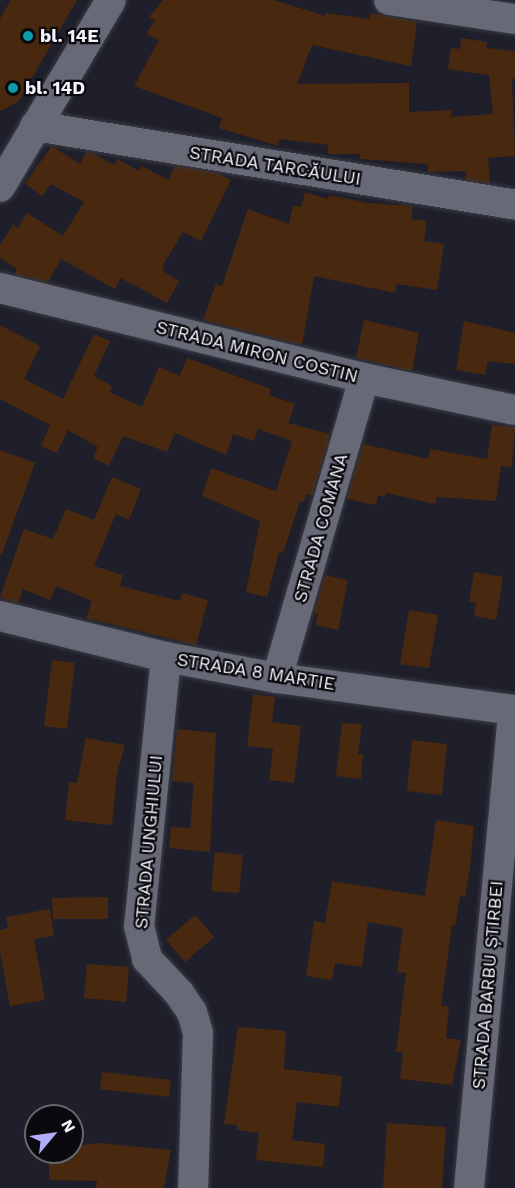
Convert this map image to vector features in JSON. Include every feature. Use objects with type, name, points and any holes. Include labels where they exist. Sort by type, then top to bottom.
[{"type":"street","points":[[0,187],[8,155],[35,126],[111,0]]},
{"type":"street","points":[[389,0],[515,19]]},
{"type":"street","name":"STRADA TARCĂULUI","points":[[35,126],[515,205]]},
{"type":"street","name":"STRADA MIRON COSTIN","points":[[0,288],[364,378],[515,410]]},
{"type":"street","name":"STRADA COMANA","points":[[277,678],[364,378]]},
{"type":"street","name":"STRADA 8 MARTIE","points":[[0,616],[166,657],[277,678],[514,710]]},
{"type":"street","name":"STRADA UNGHIULUI","points":[[166,657],[139,926],[147,958],[179,993],[192,1012],[198,1034],[193,1188]]},
{"type":"street","name":"STRADA BARBU ȘTIRBEI","points":[[469,1188],[514,710]]},
{"type":"building","name":"bl. 14E","points":[[11,0],[77,0],[18,102],[0,111],[0,19]]},
{"type":"building","points":[[163,0],[274,0],[325,16],[326,13],[369,19],[370,13],[417,22],[411,66],[312,45],[297,84],[409,83],[409,112],[451,110],[451,117],[493,114],[489,75],[448,69],[451,48],[460,49],[461,38],[487,42],[486,48],[515,51],[515,79],[512,79],[515,156],[488,158],[490,183],[487,183],[466,180],[466,171],[428,172],[428,164],[360,159],[360,154],[328,154],[328,145],[280,139],[278,146],[219,128],[222,118],[134,86],[159,40],[146,34],[155,20],[149,17]]},
{"type":"building","points":[[52,146],[80,164],[86,152],[114,165],[117,159],[139,171],[142,166],[168,180],[175,166],[217,173],[231,180],[201,241],[183,232],[163,265],[163,271],[179,281],[167,303],[121,278],[115,289],[61,259],[48,282],[14,274],[17,269],[0,258],[0,245],[13,225],[18,228],[27,213],[63,236],[84,202],[51,184],[42,196],[25,183]]},
{"type":"building","points":[[305,192],[328,199],[329,195],[369,203],[413,206],[411,219],[427,221],[424,241],[444,244],[437,290],[397,284],[395,293],[314,276],[302,345],[203,320],[216,284],[222,286],[248,209],[289,224],[293,205],[301,207]]},
{"type":"building","points":[[364,320],[419,333],[412,371],[356,358]]},
{"type":"building","points":[[464,321],[515,333],[515,364],[488,361],[485,375],[456,370]]},
{"type":"building","points":[[0,325],[40,346],[24,379],[63,399],[94,334],[110,341],[94,376],[112,386],[109,392],[142,407],[159,367],[180,376],[187,358],[271,389],[269,395],[295,404],[288,423],[330,434],[312,496],[306,494],[304,502],[300,501],[283,553],[279,552],[267,597],[246,592],[260,521],[202,496],[211,468],[276,491],[292,441],[258,429],[254,441],[233,434],[226,455],[175,433],[167,452],[123,436],[109,466],[93,458],[98,447],[68,430],[57,453],[41,446],[50,425],[0,399]]},
{"type":"building","points":[[492,425],[515,427],[512,467],[501,466],[496,501],[437,497],[435,504],[386,493],[385,497],[378,495],[376,505],[347,499],[363,444],[428,459],[430,449],[487,459]]},
{"type":"building","points":[[0,450],[35,463],[2,554],[0,554]]},
{"type":"building","points":[[112,477],[141,489],[129,520],[116,514],[94,566],[123,575],[120,586],[180,601],[182,593],[208,600],[196,645],[86,618],[92,601],[56,586],[50,600],[23,589],[18,603],[0,597],[24,529],[53,539],[66,509],[94,520]]},
{"type":"building","points":[[474,572],[503,577],[496,620],[474,616],[476,603],[469,602]]},
{"type":"building","points":[[325,575],[348,580],[338,630],[316,625],[318,614],[314,613]]},
{"type":"building","points":[[409,610],[438,615],[429,668],[400,664]]},
{"type":"building","points":[[52,660],[75,663],[67,729],[44,726]]},
{"type":"building","points":[[253,694],[275,697],[272,722],[301,726],[294,783],[269,780],[273,749],[247,746]]},
{"type":"building","points":[[342,723],[362,724],[358,754],[363,754],[361,779],[336,776]]},
{"type":"building","points":[[177,729],[216,733],[210,852],[169,848],[171,827],[190,828],[194,783],[172,781]]},
{"type":"building","points":[[86,738],[125,745],[117,773],[112,825],[65,820],[69,782],[77,783]]},
{"type":"building","points":[[412,740],[447,744],[442,795],[407,791]]},
{"type":"building","points":[[436,820],[474,826],[465,897],[460,896],[455,926],[452,925],[441,1006],[449,1006],[446,1038],[461,1040],[452,1085],[400,1079],[403,1053],[396,1052],[406,973],[397,972],[403,928],[368,922],[362,967],[335,963],[332,980],[306,976],[314,921],[325,923],[332,881],[425,896]]},
{"type":"building","points":[[215,852],[243,855],[239,893],[211,891]]},
{"type":"building","points":[[108,897],[108,919],[53,919],[52,898]]},
{"type":"building","points":[[50,909],[54,936],[34,939],[45,1000],[10,1006],[0,952],[0,930],[8,928],[6,917]]},
{"type":"building","points":[[195,915],[214,937],[185,962],[166,940]]},
{"type":"building","points":[[87,964],[129,967],[126,1002],[84,998]]},
{"type":"building","points":[[238,1027],[286,1031],[284,1069],[342,1076],[339,1107],[297,1102],[292,1140],[325,1144],[323,1167],[256,1160],[259,1133],[237,1130],[237,1125],[224,1124]]},
{"type":"building","points":[[102,1072],[171,1080],[169,1097],[100,1089]]},
{"type":"building","points":[[387,1123],[446,1127],[442,1188],[383,1188]]},
{"type":"building","points":[[99,1143],[171,1150],[164,1188],[96,1188],[97,1181],[49,1180],[49,1164],[84,1164],[84,1145]]},
{"type":"place","name":"bl. 14E","points":[[28,36]]},
{"type":"place","name":"bl. 14D","points":[[13,88]]}]
